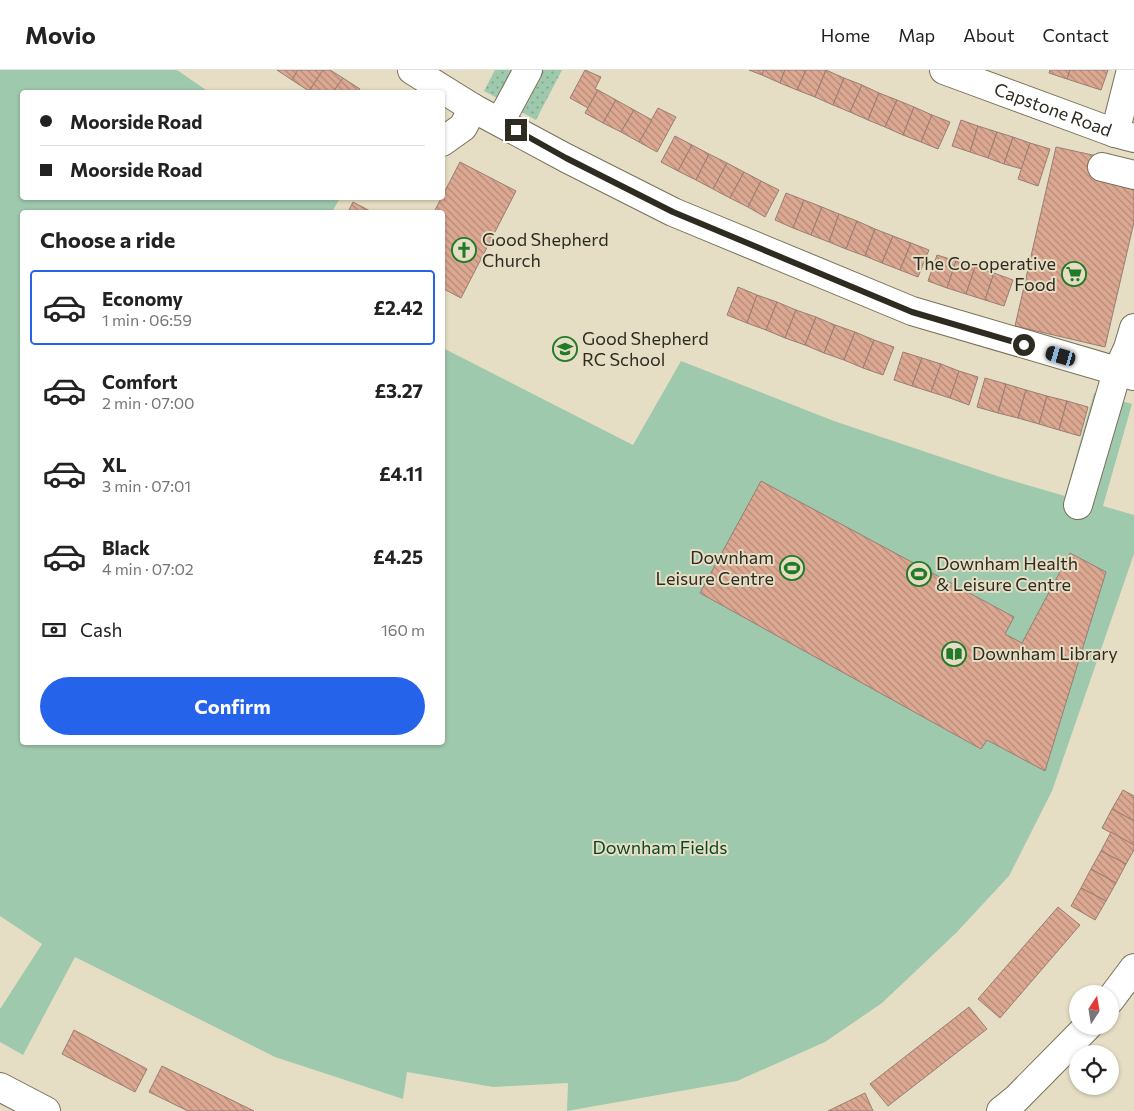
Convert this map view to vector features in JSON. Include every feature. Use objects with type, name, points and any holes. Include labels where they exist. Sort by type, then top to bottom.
[{"type":"street","points":[[412,70],[444,90]]},
{"type":"street","points":[[500,122],[528,70]]},
{"type":"street","name":"Capstone Road","points":[[944,70],[1125,135]]},
{"type":"street","points":[[1125,135],[1131,70]]},
{"type":"street","points":[[445,91],[473,108],[566,158],[673,212],[912,312],[1126,374]]},
{"type":"street","points":[[445,140],[463,127],[473,108]]},
{"type":"street","points":[[1102,167],[1134,175]]},
{"type":"street","points":[[1078,505],[1126,374],[1128,348],[1134,328]]},
{"type":"street","points":[[1119,988],[1134,968]]},
{"type":"street","points":[[1001,1111],[1022,1093],[1079,1035]]},
{"type":"street","points":[[0,1088],[46,1111]]},
{"type":"green space","name":"Downham Fields","points":[[0,70],[177,70],[206,90],[20,90],[20,200],[339,200],[333,210],[20,210],[20,745],[445,745],[445,349],[633,445],[681,361],[834,421],[1000,477],[1065,496],[1094,393],[1132,404],[1103,506],[1134,515],[1134,554],[1052,791],[1009,876],[956,933],[882,1003],[825,1042],[737,1081],[567,1111],[568,1083],[493,1087],[407,1072],[403,1099],[275,1057],[75,957],[23,1055],[0,1042],[0,1009],[42,944],[0,916]]},
{"type":"green space","points":[[495,70],[517,70],[501,100],[484,91]]},
{"type":"green space","points":[[540,70],[562,70],[536,120],[518,110]]},
{"type":"building","points":[[277,70],[298,70],[292,80]]},
{"type":"building","points":[[298,70],[323,70],[310,90],[292,80]]},
{"type":"building","points":[[323,70],[330,70],[343,78],[334,90],[310,90]]},
{"type":"building","points":[[585,70],[601,77],[595,89],[598,90],[588,108],[570,98]]},
{"type":"building","points":[[749,70],[764,70],[762,75]]},
{"type":"building","points":[[764,70],[785,70],[780,83],[762,75]]},
{"type":"building","points":[[785,70],[806,70],[797,90],[780,83]]},
{"type":"building","points":[[806,70],[826,70],[815,97],[797,90]]},
{"type":"building","points":[[826,70],[844,78],[833,105],[815,97]]},
{"type":"building","points":[[1050,70],[1070,70],[1067,79],[1049,73]]},
{"type":"building","points":[[1070,70],[1108,70],[1101,90],[1067,79]]},
{"type":"building","points":[[343,78],[360,89],[359,90],[334,90]]},
{"type":"building","points":[[844,78],[862,85],[850,112],[833,105]]},
{"type":"building","points":[[862,85],[879,93],[868,120],[850,112]]},
{"type":"building","points":[[598,90],[616,100],[603,123],[585,113]]},
{"type":"building","points":[[879,93],[897,100],[885,127],[868,120]]},
{"type":"building","points":[[616,100],[634,110],[621,132],[603,123]]},
{"type":"building","points":[[897,100],[914,107],[903,135],[885,127]]},
{"type":"building","points":[[914,107],[932,115],[921,142],[903,135]]},
{"type":"building","points":[[658,108],[676,117],[657,152],[639,142]]},
{"type":"building","points":[[634,110],[652,120],[639,142],[621,132]]},
{"type":"building","points":[[932,115],[950,122],[938,149],[921,142]]},
{"type":"building","points":[[961,120],[978,126],[970,152],[952,146]]},
{"type":"building","points":[[978,126],[997,132],[988,158],[970,152]]},
{"type":"building","points":[[997,132],[1013,137],[1004,164],[988,158]]},
{"type":"building","points":[[675,136],[692,145],[678,171],[661,162]]},
{"type":"building","points":[[1013,137],[1030,143],[1022,169],[1004,164]]},
{"type":"building","points":[[1030,143],[1050,149],[1038,186],[1018,179]]},
{"type":"building","points":[[692,145],[709,154],[696,180],[678,171]]},
{"type":"building","name":"The Co-operative Food","points":[[1056,147],[1097,156],[1134,183],[1134,222],[1105,347],[1015,326]]},
{"type":"building","points":[[709,154],[727,163],[713,189],[696,180]]},
{"type":"building","name":"Good Shepherd Church","points":[[460,162],[516,191],[461,298],[445,290],[445,210],[435,210],[440,200],[445,200],[445,191]]},
{"type":"building","points":[[727,163],[744,172],[730,198],[713,189]]},
{"type":"building","points":[[744,172],[761,181],[748,207],[730,198]]},
{"type":"building","points":[[761,181],[779,190],[765,217],[748,207]]},
{"type":"building","points":[[786,193],[804,200],[793,228],[775,220]]},
{"type":"building","points":[[804,200],[822,207],[811,235],[793,228]]},
{"type":"building","points":[[353,202],[368,210],[349,210]]},
{"type":"building","points":[[822,207],[839,214],[829,242],[811,235]]},
{"type":"building","points":[[839,214],[857,221],[846,249],[829,242]]},
{"type":"building","points":[[857,221],[875,229],[865,256],[846,249]]},
{"type":"building","points":[[875,229],[893,236],[882,263],[865,256]]},
{"type":"building","points":[[893,236],[911,243],[900,270],[882,263]]},
{"type":"building","points":[[911,243],[929,250],[918,277],[900,270]]},
{"type":"building","points":[[937,255],[956,261],[947,288],[928,281]]},
{"type":"building","points":[[956,261],[975,267],[966,294],[947,288]]},
{"type":"building","points":[[975,267],[994,273],[985,300],[966,294]]},
{"type":"building","points":[[994,273],[1013,280],[1004,306],[985,300]]},
{"type":"building","points":[[738,287],[757,295],[747,323],[727,315]]},
{"type":"building","points":[[757,295],[777,302],[766,330],[747,323]]},
{"type":"building","points":[[777,302],[796,310],[785,338],[766,330]]},
{"type":"building","points":[[796,310],[816,317],[805,345],[785,338]]},
{"type":"building","points":[[816,317],[835,325],[824,353],[805,345]]},
{"type":"building","points":[[835,325],[855,332],[844,360],[824,353]]},
{"type":"building","points":[[855,332],[874,340],[863,368],[844,360]]},
{"type":"building","points":[[874,340],[894,347],[883,375],[863,368]]},
{"type":"building","points":[[903,352],[922,358],[912,386],[894,380]]},
{"type":"building","points":[[922,358],[941,364],[931,392],[912,386]]},
{"type":"building","points":[[941,364],[959,371],[950,398],[931,392]]},
{"type":"building","points":[[959,371],[978,377],[969,405],[950,398]]},
{"type":"building","points":[[985,378],[1006,384],[998,413],[977,407]]},
{"type":"building","points":[[1006,384],[1026,390],[1018,418],[998,413]]},
{"type":"building","points":[[1026,390],[1047,396],[1039,424],[1018,418]]},
{"type":"building","points":[[1047,396],[1067,401],[1059,430],[1039,424]]},
{"type":"building","points":[[1067,401],[1088,407],[1080,436],[1059,430]]},
{"type":"building","points":[[761,481],[1014,617],[1005,634],[1022,643],[1070,553],[1106,572],[1045,771],[987,740],[981,749],[700,593]]},
{"type":"building","points":[[1123,790],[1134,796],[1134,821],[1112,809]]},
{"type":"building","points":[[1112,809],[1134,821],[1134,845],[1102,828]]},
{"type":"building","points":[[1111,832],[1134,845],[1134,850],[1126,864],[1101,851]]},
{"type":"building","points":[[1101,851],[1126,864],[1116,883],[1091,869]]},
{"type":"building","points":[[1091,869],[1116,883],[1106,901],[1081,888]]},
{"type":"building","points":[[1081,888],[1106,901],[1095,920],[1071,906]]},
{"type":"building","points":[[1058,907],[1080,925],[1000,1018],[978,999]]},
{"type":"building","points":[[969,1007],[987,1029],[888,1106],[870,1084]]},
{"type":"building","points":[[74,1030],[147,1069],[135,1092],[62,1054]]},
{"type":"building","points":[[162,1066],[254,1111],[188,1111],[149,1092]]},
{"type":"building","points":[[865,1093],[873,1111],[828,1111]]},
{"type":"place","name":"Good Shepherd Church","points":[[464,250]]},
{"type":"place","name":"The Co-operative Food","points":[[1074,274]]},
{"type":"place","name":"Good Shepherd RC School","points":[[565,349]]},
{"type":"place","name":"Downham Leisure Centre","points":[[792,568]]},
{"type":"place","name":"Downham Health & Leisure Centre","points":[[919,574]]},
{"type":"place","name":"Downham Library","points":[[954,654]]},
{"type":"route","points":[[516,130],[566,158],[673,212],[912,312],[1024,345]]}]
